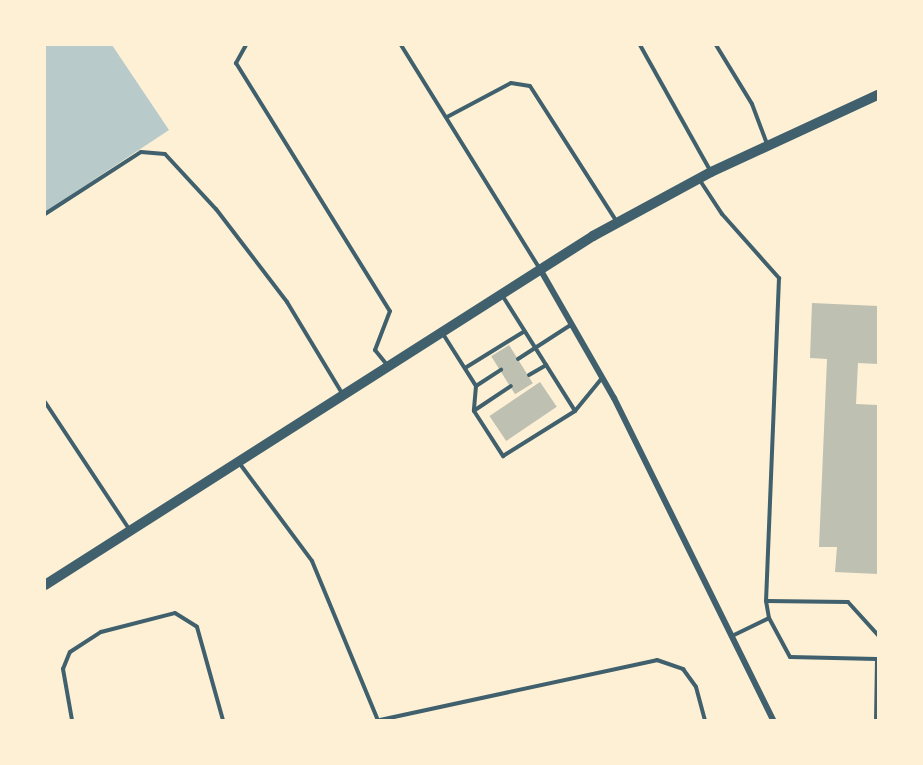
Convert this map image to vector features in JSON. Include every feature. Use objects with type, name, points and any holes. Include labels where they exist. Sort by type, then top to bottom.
[{"type":"street","points":[[45,585],[500,292],[617,222],[711,172],[878,95]]},
{"type":"street","points":[[540,268],[602,377],[773,720]]},
{"type":"lane","points":[[246,45],[236,63],[390,311],[375,350],[387,365]]},
{"type":"lane","points":[[401,45],[540,268]]},
{"type":"lane","points":[[406,54],[407,45]]},
{"type":"lane","points":[[640,45],[711,172]]},
{"type":"lane","points":[[716,45],[752,104],[767,145]]},
{"type":"lane","points":[[447,117],[510,83],[530,86],[617,222]]},
{"type":"lane","points":[[45,214],[141,152],[165,154],[216,209],[287,302],[343,394]]},
{"type":"lane","points":[[699,178],[722,214],[779,278],[766,601],[769,618],[790,657],[877,659]]},
{"type":"lane","points":[[500,292],[575,411]]},
{"type":"lane","points":[[518,359],[572,323]]},
{"type":"lane","points":[[441,331],[476,386],[474,411],[503,456],[575,411],[602,377]]},
{"type":"lane","points":[[465,368],[525,331]]},
{"type":"lane","points":[[529,375],[546,365]]},
{"type":"lane","points":[[476,386],[501,370]]},
{"type":"lane","points":[[474,411],[511,386]]},
{"type":"lane","points":[[45,402],[130,530]]},
{"type":"lane","points":[[238,461],[312,561],[379,720],[657,660],[683,669],[696,687],[705,720]]},
{"type":"lane","points":[[766,601],[848,602],[878,635]]},
{"type":"lane","points":[[72,720],[63,669],[70,652],[101,632],[175,613],[196,627],[223,720]]},
{"type":"lane","points":[[732,636],[769,618]]},
{"type":"lane","points":[[876,720],[878,653]]},
{"type":"shaded area","points":[[45,45],[112,45],[169,130],[45,212]]},
{"type":"building","points":[[812,303],[878,306],[878,364],[858,363],[856,404],[878,405],[878,574],[835,572],[837,547],[819,547],[827,359],[810,358]]},
{"type":"building","points":[[509,345],[533,383],[515,394],[491,356]]},
{"type":"building","points":[[540,382],[557,407],[506,441],[489,416]]}]
